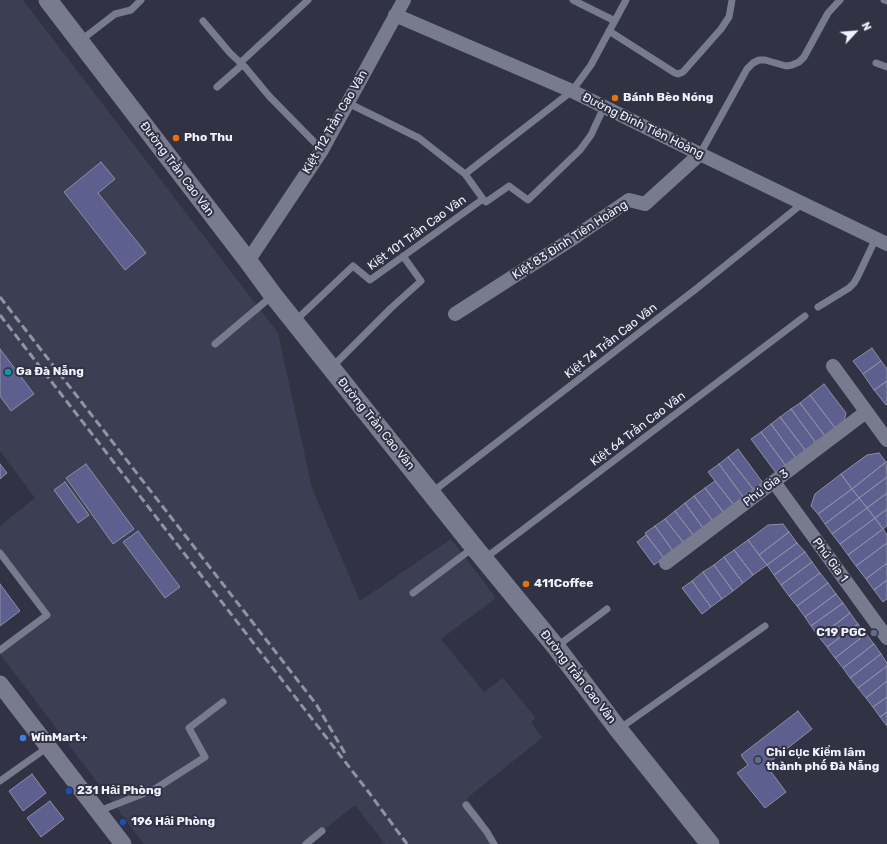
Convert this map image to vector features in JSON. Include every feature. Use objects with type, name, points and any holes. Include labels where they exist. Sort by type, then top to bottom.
[{"type":"main road","name":"Đường Trần Cao Vân","points":[[48,0],[294,322],[556,647],[618,729],[710,844]]},
{"type":"street","name":"Kiệt 112 Trần Cao Vân","points":[[248,261],[322,150],[404,0]]},
{"type":"street","name":"Đường Đinh Tiên Hoàng","points":[[395,15],[572,91],[882,241]]},
{"type":"street","name":"Kiệt 83 Đinh Tiên Hoàng","points":[[455,314],[575,238],[629,200],[645,204],[700,154]]},
{"type":"street","points":[[833,366],[887,440]]},
{"type":"street","name":"Phú Gia 3","points":[[666,563],[866,412]]},
{"type":"street","name":"Phú Gia 1","points":[[774,482],[887,638]]},
{"type":"street","points":[[0,684],[121,843]]},
{"type":"lane","points":[[79,41],[115,14],[131,10],[141,0]]},
{"type":"lane","points":[[217,87],[308,0]]},
{"type":"lane","points":[[573,0],[614,21]]},
{"type":"lane","points":[[465,174],[572,91],[590,65],[626,0]]},
{"type":"lane","points":[[609,32],[675,74],[678,74],[683,72],[721,29],[729,16],[732,0]]},
{"type":"lane","points":[[700,154],[747,69],[759,60],[766,60],[786,66],[798,62],[804,57],[828,13],[840,0]]},
{"type":"lane","points":[[203,21],[269,96],[322,150]]},
{"type":"lane","points":[[876,64],[887,67]]},
{"type":"lane","name":"Kiệt 101 Trần Cao Vân","points":[[294,322],[353,266],[370,280],[483,199],[465,174],[419,138],[348,103]]},
{"type":"lane","points":[[483,199],[486,202],[509,186],[528,200],[580,150],[591,135],[604,107]]},
{"type":"lane","name":"Kiệt 74 Trần Cao Vân","points":[[431,493],[690,294],[803,203]]},
{"type":"lane","points":[[818,307],[849,288],[854,283],[882,241]]},
{"type":"lane","points":[[331,368],[421,280],[403,256]]},
{"type":"lane","points":[[215,344],[273,295]]},
{"type":"lane","name":"Kiệt 64 Trần Cao Vân","points":[[414,593],[479,553],[805,316]]},
{"type":"lane","points":[[0,553],[47,615],[0,650]]},
{"type":"lane","points":[[556,647],[607,609]]},
{"type":"lane","points":[[618,729],[765,626]]},
{"type":"lane","points":[[98,811],[155,790],[205,757],[189,728],[223,702]]},
{"type":"lane","points":[[0,781],[48,747]]},
{"type":"lane","points":[[466,805],[487,832],[494,844]]},
{"type":"lane","points":[[306,844],[322,832]]},
{"type":"shaded area","points":[[0,0],[23,0],[278,333],[312,488],[360,601],[451,539],[496,598],[441,639],[484,692],[503,678],[536,718],[531,722],[542,738],[467,798],[484,821],[487,832],[494,844],[385,844],[355,805],[306,844],[144,844],[0,654],[0,650],[47,615],[0,553],[0,526],[35,498],[0,451]]},
{"type":"building","points":[[101,162],[115,179],[98,193],[146,253],[125,270],[64,192]]},
{"type":"building","points":[[872,348],[881,361],[863,374],[853,361]]},
{"type":"building","name":"Ga Đà Nẵng","points":[[0,349],[34,394],[11,411],[0,396]]},
{"type":"building","points":[[881,361],[887,369],[887,381],[874,390],[863,374]]},
{"type":"building","points":[[887,381],[887,404],[886,405],[874,390]]},
{"type":"building","points":[[824,384],[846,413],[844,422],[836,429],[810,395]]},
{"type":"building","points":[[810,395],[836,429],[825,436],[800,403]]},
{"type":"building","points":[[800,403],[825,436],[816,443],[791,409]]},
{"type":"building","points":[[791,409],[816,443],[806,451],[780,417]]},
{"type":"building","points":[[780,417],[806,451],[796,458],[771,424]]},
{"type":"building","points":[[771,424],[796,458],[786,466],[761,432]]},
{"type":"building","points":[[761,432],[786,466],[776,473],[751,439]]},
{"type":"building","points":[[738,449],[763,483],[754,490],[728,457]]},
{"type":"building","points":[[879,453],[886,462],[852,489],[841,474],[867,455]]},
{"type":"building","points":[[728,457],[754,490],[744,498],[719,464]]},
{"type":"building","points":[[886,462],[887,477],[859,498],[852,489]]},
{"type":"building","points":[[0,464],[7,473],[0,479]]},
{"type":"building","points":[[86,464],[134,529],[113,544],[66,478]]},
{"type":"building","points":[[719,464],[744,498],[734,505],[708,472]]},
{"type":"building","points":[[841,474],[852,489],[818,514],[811,506],[815,494]]},
{"type":"building","points":[[887,477],[887,493],[867,508],[859,498]]},
{"type":"building","points":[[715,481],[734,505],[724,513],[705,488]]},
{"type":"building","points":[[65,482],[89,515],[78,523],[54,490]]},
{"type":"building","points":[[705,488],[724,513],[713,521],[694,496]]},
{"type":"building","points":[[852,489],[859,498],[825,524],[818,514]]},
{"type":"building","points":[[887,493],[887,509],[875,518],[867,508]]},
{"type":"building","points":[[694,496],[713,521],[703,528],[685,503]]},
{"type":"building","points":[[859,498],[867,508],[832,534],[825,524]]},
{"type":"building","points":[[685,503],[703,528],[694,536],[675,511]]},
{"type":"building","points":[[867,508],[875,518],[840,544],[832,534]]},
{"type":"building","points":[[887,509],[887,526],[883,529],[875,518]]},
{"type":"building","points":[[675,511],[694,536],[684,543],[665,519]]},
{"type":"building","points":[[875,518],[883,529],[848,555],[840,544]]},
{"type":"building","points":[[665,519],[684,543],[673,551],[655,526]]},
{"type":"building","points":[[783,524],[789,532],[759,555],[748,540],[768,525]]},
{"type":"building","points":[[655,526],[673,551],[664,558],[645,533]]},
{"type":"building","points":[[883,529],[887,535],[887,543],[856,566],[848,555]]},
{"type":"building","points":[[138,531],[180,587],[165,598],[123,542]]},
{"type":"building","points":[[789,532],[797,543],[767,565],[759,555]]},
{"type":"building","points":[[646,535],[664,558],[654,565],[637,542]]},
{"type":"building","points":[[748,540],[767,565],[753,575],[734,550]]},
{"type":"building","points":[[797,543],[805,552],[774,575],[767,565]]},
{"type":"building","points":[[887,543],[887,563],[866,579],[856,566]]},
{"type":"building","points":[[734,550],[753,575],[743,583],[724,557]]},
{"type":"building","points":[[805,552],[812,562],[781,585],[774,575]]},
{"type":"building","points":[[724,557],[743,583],[733,591],[714,565]]},
{"type":"building","points":[[812,562],[820,573],[789,596],[781,585]]},
{"type":"building","points":[[887,563],[887,580],[874,590],[866,579]]},
{"type":"building","points":[[714,565],[733,591],[722,599],[703,572]]},
{"type":"building","points":[[703,572],[722,599],[711,607],[692,581]]},
{"type":"building","points":[[820,573],[828,583],[797,606],[789,596]]},
{"type":"building","points":[[887,580],[887,599],[883,602],[874,590]]},
{"type":"building","points":[[692,581],[711,607],[702,614],[682,588]]},
{"type":"building","points":[[828,583],[836,594],[805,617],[797,606]]},
{"type":"building","points":[[0,584],[20,611],[0,626]]},
{"type":"building","points":[[836,594],[843,603],[811,626],[805,617]]},
{"type":"building","points":[[843,603],[850,613],[819,637],[811,626]]},
{"type":"building","points":[[850,613],[858,624],[827,647],[819,637]]},
{"type":"building","points":[[858,624],[866,634],[835,658],[827,647]]},
{"type":"building","points":[[866,634],[874,644],[843,668],[835,658]]},
{"type":"building","points":[[874,644],[881,654],[850,678],[843,668]]},
{"type":"building","points":[[881,654],[887,663],[887,666],[858,688],[850,678]]},
{"type":"building","points":[[887,666],[887,681],[866,698],[858,688]]},
{"type":"building","points":[[887,681],[887,697],[873,707],[866,698]]},
{"type":"building","points":[[887,697],[887,712],[880,717],[873,707]]},
{"type":"building","name":"Chi cục Kiểm lâm thành phố Đà Nẵng","points":[[798,711],[812,729],[766,765],[786,792],[765,808],[737,773],[748,765],[741,755]]},
{"type":"building","points":[[887,712],[887,726],[880,717]]},
{"type":"building","points":[[32,774],[46,793],[23,811],[9,791]]},
{"type":"building","points":[[50,801],[64,819],[41,837],[27,818]]},
{"type":"railway","points":[[0,297],[316,704],[346,755]]},
{"type":"railway","points":[[0,315],[367,790],[407,844]]},
{"type":"place","name":"Bánh Bèo Nóng","points":[[615,98]]},
{"type":"place","name":"Pho Thu","points":[[176,138]]},
{"type":"place","name":"Ga Đà Nẵng","points":[[8,372]]},
{"type":"place","name":"411Coffee","points":[[526,584]]},
{"type":"place","name":"C19 PGC","points":[[874,633]]},
{"type":"place","name":"WinMart+","points":[[23,738]]},
{"type":"place","name":"Chi cục Kiểm lâm thành phố Đà Nẵng","points":[[758,760]]},
{"type":"place","name":"231 Hải Phòng","points":[[69,791]]},
{"type":"place","name":"196 Hải Phòng","points":[[123,822]]}]
